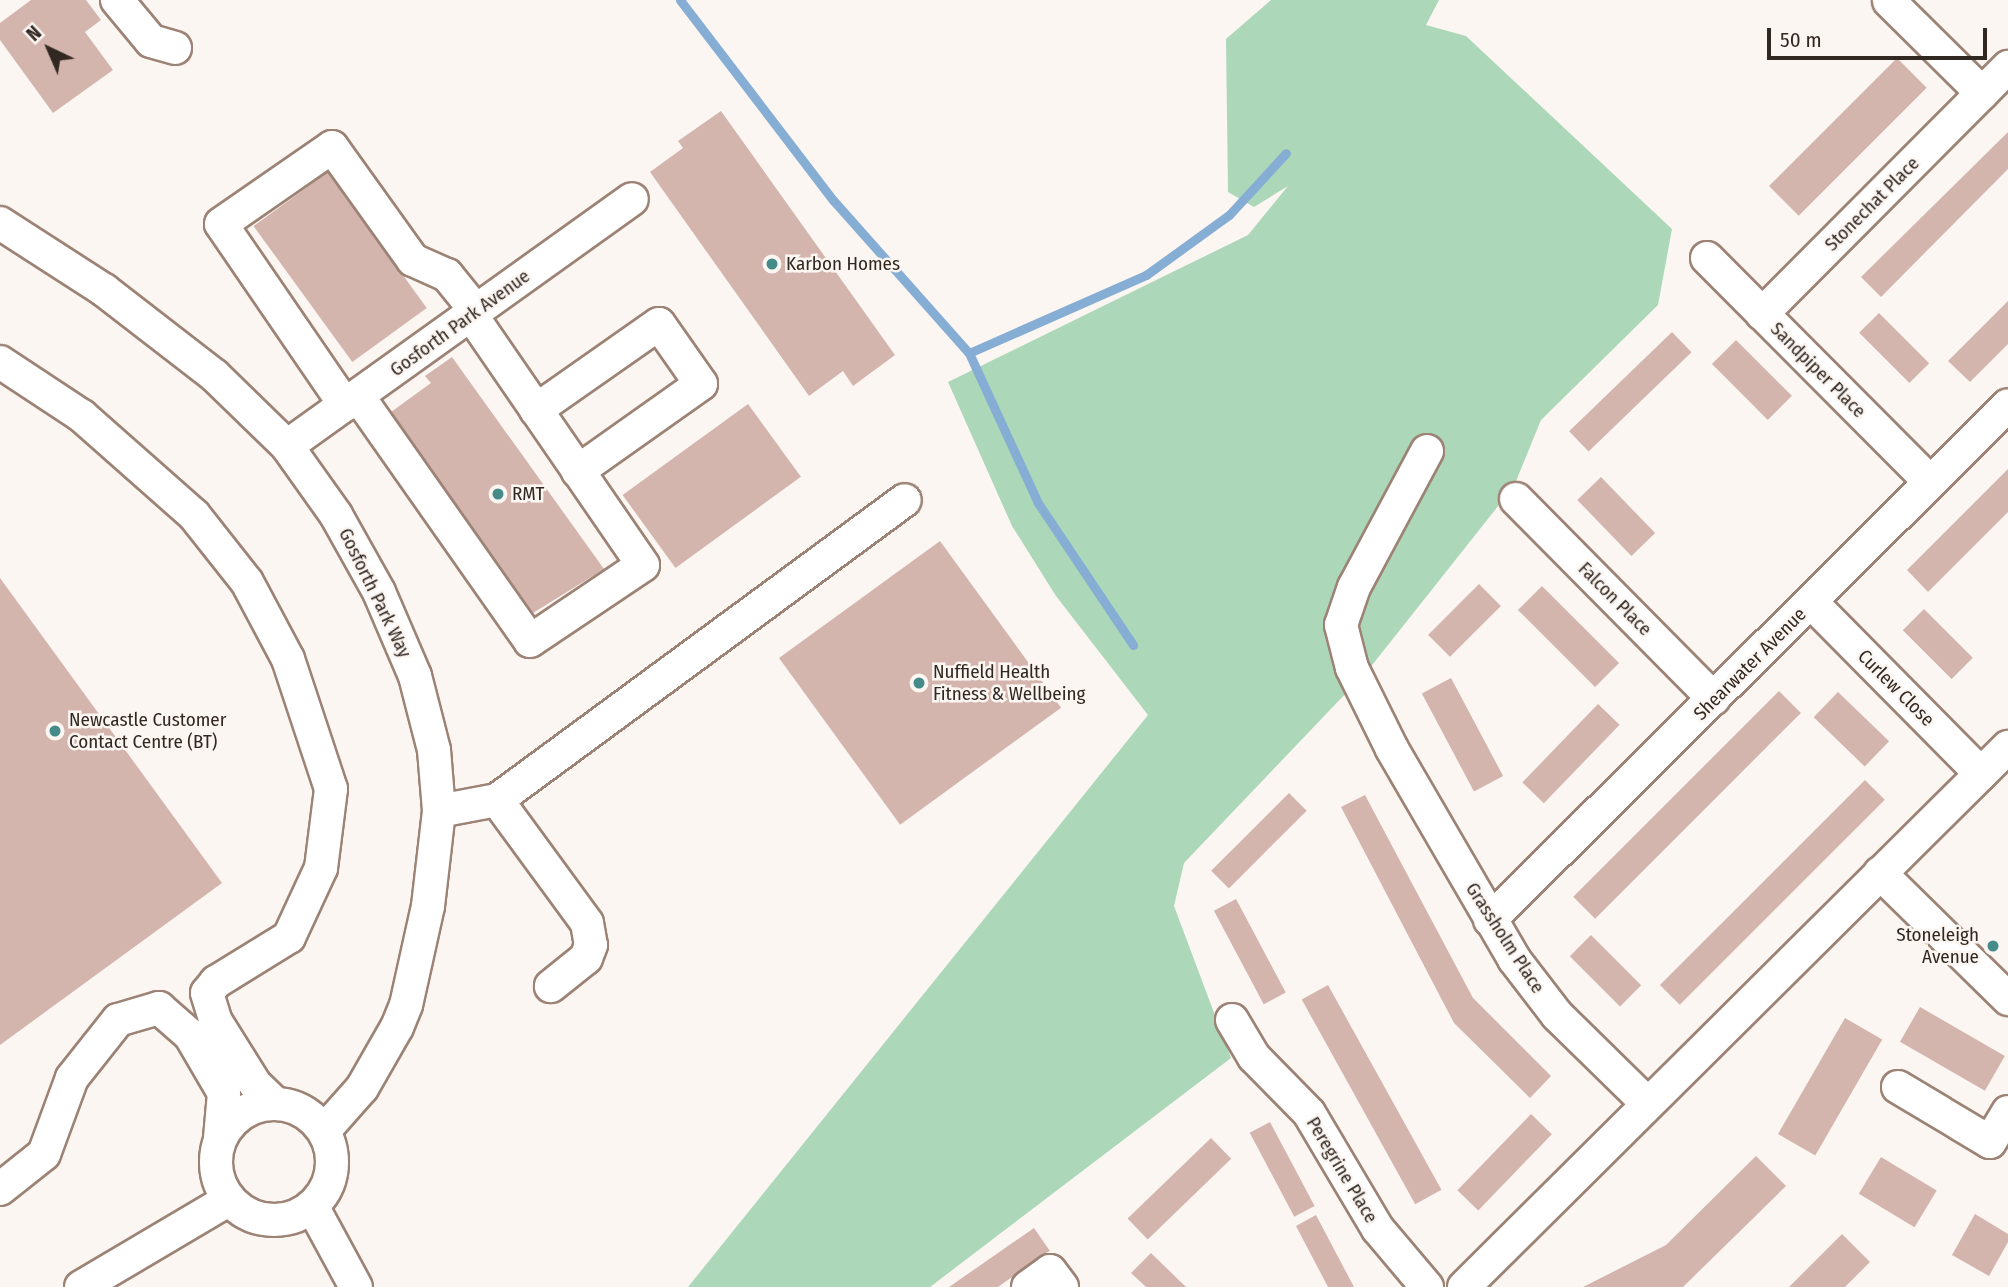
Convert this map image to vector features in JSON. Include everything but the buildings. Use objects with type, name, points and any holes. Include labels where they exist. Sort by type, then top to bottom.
[{"type":"street","points":[[117,0],[151,41],[174,47]]},
{"type":"street","points":[[1889,1],[1982,93]]},
{"type":"street","name":"Stonechat Place","points":[[1762,314],[2008,67]]},
{"type":"street","points":[[332,147],[413,260],[447,275],[473,313],[643,565],[530,641],[221,224],[332,147]]},
{"type":"street","name":"Gosforth Park Avenue","points":[[287,446],[632,199]]},
{"type":"street","name":"Gosforth Park Way","points":[[0,223],[104,290],[203,366],[287,446],[348,537],[379,592],[415,676],[434,750],[439,811],[428,906],[406,1005],[362,1088],[324,1131]]},
{"type":"street","name":"Sandpiper Place","points":[[1707,258],[1930,482]]},
{"type":"street","points":[[536,410],[659,324],[701,384],[578,471]]},
{"type":"street","points":[[0,362],[82,416],[194,515],[247,582],[288,659],[331,789],[321,868],[289,937],[216,982],[207,993],[215,1020],[228,1042],[254,1084],[275,1103]]},
{"type":"street","name":"Shearwater Avenue","points":[[1490,920],[1812,603],[2008,405]]},
{"type":"street","name":"Grassholm Place","points":[[1427,451],[1354,587],[1341,625],[1352,668],[1392,749],[1490,920],[1557,1014],[1648,1104]]},
{"type":"street","name":"Falcon Place","points":[[1516,499],[1714,699]]},
{"type":"street","points":[[439,811],[497,800],[905,500]]},
{"type":"street","name":"Curlew Close","points":[[1812,603],[1981,774]]},
{"type":"street","points":[[1464,1287],[2008,747]]},
{"type":"street","points":[[497,800],[587,923],[591,945],[586,958],[551,986]]},
{"type":"street","points":[[1880,873],[2008,999]]},
{"type":"street","points":[[0,1189],[44,1154],[72,1078],[118,1020],[159,1008],[190,1035],[224,1093],[220,1138],[215,1159],[218,1180],[228,1200],[241,1211],[264,1220],[290,1219],[312,1206],[328,1186],[332,1165],[324,1131],[300,1109],[275,1103],[252,1108],[236,1117],[220,1138]]},
{"type":"street","name":"Peregrine Place","points":[[1232,1020],[1254,1056],[1317,1122],[1378,1229],[1427,1287]]},
{"type":"street","points":[[1898,1087],[1990,1142],[2008,1112]]},
{"type":"street","points":[[81,1287],[228,1200]]},
{"type":"street","points":[[312,1206],[356,1287]]},
{"type":"street","points":[[1028,1287],[1050,1271],[1062,1287]]},
{"type":"green space","points":[[1271,0],[1439,0],[1426,25],[1466,36],[1672,229],[1658,305],[1541,420],[1514,486],[1369,669],[1184,863],[1174,906],[1231,1058],[930,1287],[688,1287],[1148,715],[1056,596],[1012,526],[948,382],[1248,235],[1288,186],[1254,207],[1228,192],[1226,39]]},
{"type":"waterway","points":[[680,0],[833,200],[969,353],[1038,503],[1133,645]]},
{"type":"waterway","points":[[969,353],[1146,275],[1229,215],[1286,153]]},
{"type":"place","name":"Karbon Homes","points":[[772,264]]},
{"type":"place","name":"RMT","points":[[498,494]]},
{"type":"place","name":"Nuffield Health Fitness & Wellbeing","points":[[919,683]]},
{"type":"place","name":"Newcastle Customer Contact Centre (BT)","points":[[55,731]]},
{"type":"place","name":"Stoneleigh Avenue","points":[[1993,946]]}]
